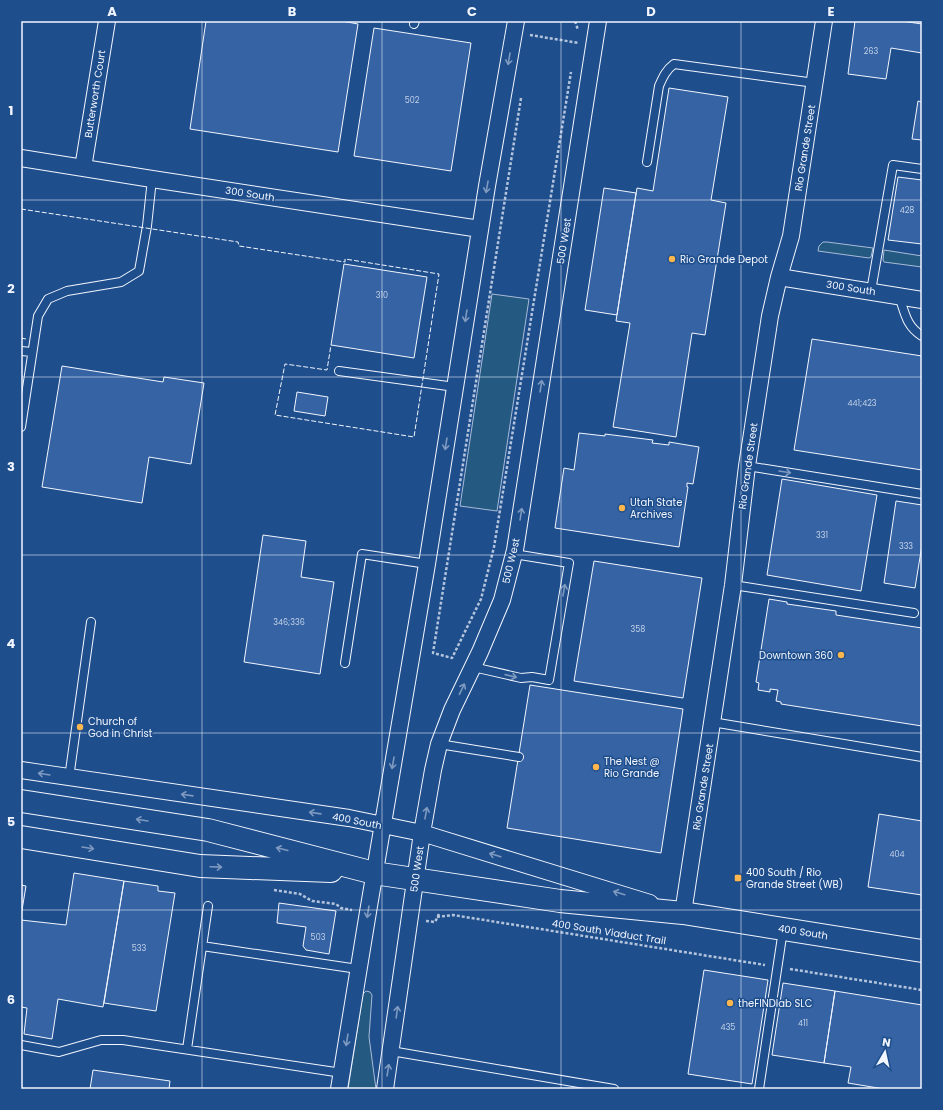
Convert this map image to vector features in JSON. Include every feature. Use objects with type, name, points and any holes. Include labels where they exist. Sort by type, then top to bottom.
[{"type":"main road","name":"400 South","points":[[21,801],[208,830],[374,873],[416,880],[560,901],[683,913],[922,951]]},
{"type":"main road","name":"400 South","points":[[21,837],[200,866],[374,873]]},
{"type":"street","name":"Butterworth Court","points":[[83,168],[107,21]]},
{"type":"street","points":[[339,1089],[382,825],[427,564],[480,229],[516,21]]},
{"type":"street","name":"500 West","points":[[385,1089],[422,833],[439,744],[452,710],[502,600],[514,554],[598,21]]},
{"type":"street","name":"Rio Grande Street","points":[[683,913],[734,585],[747,466],[770,316],[791,236],[824,21]]},
{"type":"street","name":"300 South","points":[[21,158],[480,229]]},
{"type":"street","name":"300 South","points":[[779,277],[922,300]]},
{"type":"street","name":"400 South","points":[[21,770],[349,818],[422,833],[683,913]]},
{"type":"lane","points":[[647,162],[659,86],[663,76],[674,64],[815,83]]},
{"type":"lane","points":[[871,291],[893,165],[922,169]]},
{"type":"lane","points":[[21,427],[23,401],[38,316],[48,299],[67,291],[121,282],[139,271],[147,226],[152,179]]},
{"type":"lane","points":[[899,296],[908,323],[914,331],[922,336]]},
{"type":"lane","points":[[21,351],[32,352]]},
{"type":"lane","points":[[339,371],[455,388]]},
{"type":"lane","points":[[747,466],[922,494]]},
{"type":"lane","points":[[345,663],[362,554],[427,564]]},
{"type":"lane","points":[[472,667],[520,678],[532,677],[549,680],[569,563],[514,554]]},
{"type":"lane","points":[[734,585],[914,613]]},
{"type":"lane","points":[[69,778],[91,622]]},
{"type":"lane","points":[[712,722],[922,756]]},
{"type":"lane","points":[[439,744],[519,757]]},
{"type":"lane","points":[[187,1050],[208,906]]},
{"type":"lane","points":[[759,1089],[783,929]]},
{"type":"lane","points":[[202,946],[358,969]]},
{"type":"lane","points":[[21,1045],[59,1052],[101,1040],[116,1040],[342,1073]]},
{"type":"lane","points":[[391,1051],[614,1089]]},
{"type":"path","points":[[575,21],[578,28],[577,35]]},
{"type":"path","points":[[530,43],[532,28]]},
{"type":"path","points":[[527,34],[584,44]]},
{"type":"path","points":[[575,50],[576,42]]},
{"type":"path","points":[[522,96],[433,653],[452,658],[481,599],[494,547],[572,65]]},
{"type":"path","points":[[300,894],[312,900],[336,904],[341,908],[368,912]]},
{"type":"path","name":"400 South Viaduct Trail","points":[[410,919],[435,922],[438,916],[453,915],[922,990]]},
{"type":"shaded area","points":[[823,242],[873,248],[871,257],[869,258],[818,251],[819,246]]},
{"type":"shaded area","points":[[884,250],[922,256],[922,267],[884,262]]},
{"type":"shaded area","points":[[492,294],[529,299],[497,511],[460,506]]},
{"type":"shaded area","points":[[366,991],[370,992],[372,995],[369,1037],[376,1089],[348,1089],[363,994]]},
{"type":"building","points":[[206,21],[342,21],[358,24],[338,152],[190,129]]},
{"type":"building","points":[[855,21],[901,21],[922,24],[922,53],[891,48],[886,79],[848,74]]},
{"type":"building","points":[[374,28],[471,43],[451,171],[354,156]]},
{"type":"building","name":"Rio Grande Depot","points":[[669,88],[728,97],[711,200],[726,203],[705,335],[692,333],[676,437],[613,427],[630,323],[616,321],[637,188],[653,191]]},
{"type":"building","points":[[918,101],[922,102],[922,140],[912,139]]},
{"type":"building","points":[[898,177],[922,180],[922,244],[888,240]]},
{"type":"building","points":[[604,188],[636,193],[617,315],[585,310]]},
{"type":"building","points":[[344,264],[427,277],[414,358],[331,345]]},
{"type":"building","points":[[812,339],[922,356],[922,470],[794,450]]},
{"type":"building","points":[[62,366],[163,382],[164,377],[204,383],[191,464],[149,457],[142,503],[42,487]]},
{"type":"building","points":[[297,392],[328,397],[325,416],[294,411]]},
{"type":"building","name":"Utah State Archives","points":[[579,433],[605,436],[605,434],[653,440],[652,443],[669,445],[669,442],[699,447],[693,484],[687,483],[688,487],[679,547],[555,528],[564,468],[574,470]]},
{"type":"building","points":[[782,479],[877,495],[861,591],[767,575]]},
{"type":"building","points":[[896,501],[922,505],[922,545],[915,588],[884,583]]},
{"type":"building","points":[[263,535],[306,541],[301,577],[334,582],[320,674],[244,662]]},
{"type":"building","points":[[594,561],[702,578],[683,698],[574,681]]},
{"type":"building","name":"Downtown 360","points":[[769,599],[787,602],[787,604],[836,611],[836,615],[922,628],[922,726],[781,704],[781,702],[776,701],[778,690],[770,689],[770,692],[758,690],[759,683],[756,682]]},
{"type":"building","name":"The Nest @ Rio Grande","points":[[530,685],[683,709],[661,853],[507,828]]},
{"type":"building","points":[[879,814],[922,821],[922,895],[868,887]]},
{"type":"building","points":[[74,873],[124,881],[103,1007],[58,999],[52,1039],[24,1034],[27,1008],[21,1007],[21,920],[66,925]]},
{"type":"building","points":[[124,881],[158,886],[158,891],[175,893],[156,1011],[104,1003]]},
{"type":"building","points":[[21,885],[26,886],[21,916]]},
{"type":"building","points":[[279,903],[336,911],[329,954],[306,950],[303,946],[306,927],[277,923]]},
{"type":"building","points":[[704,970],[768,980],[752,1084],[688,1074]]},
{"type":"building","points":[[783,983],[835,991],[824,1063],[772,1055]]},
{"type":"building","points":[[835,991],[922,1005],[922,1089],[884,1089],[848,1083],[851,1067],[824,1063]]},
{"type":"building","points":[[93,1070],[170,1081],[169,1089],[90,1089]]},
{"type":"fence","points":[[21,209],[238,242],[239,246],[345,262],[345,259],[439,274],[414,437],[275,415],[285,364],[327,370],[331,345]]},
{"type":"fence","points":[[21,338],[26,339]]},
{"type":"place","name":"Rio Grande Depot","points":[[672,259]]},
{"type":"place","name":"Utah State Archives","points":[[622,508]]},
{"type":"place","name":"Downtown 360","points":[[841,655]]},
{"type":"place","name":"Church of God in Christ","points":[[80,727]]},
{"type":"place","name":"The Nest @ Rio Grande","points":[[596,767]]},
{"type":"place","name":"400 South / Rio Grande Street (WB)","points":[[738,878]]},
{"type":"place","name":"theFINDlab SLC","points":[[730,1003]]}]
